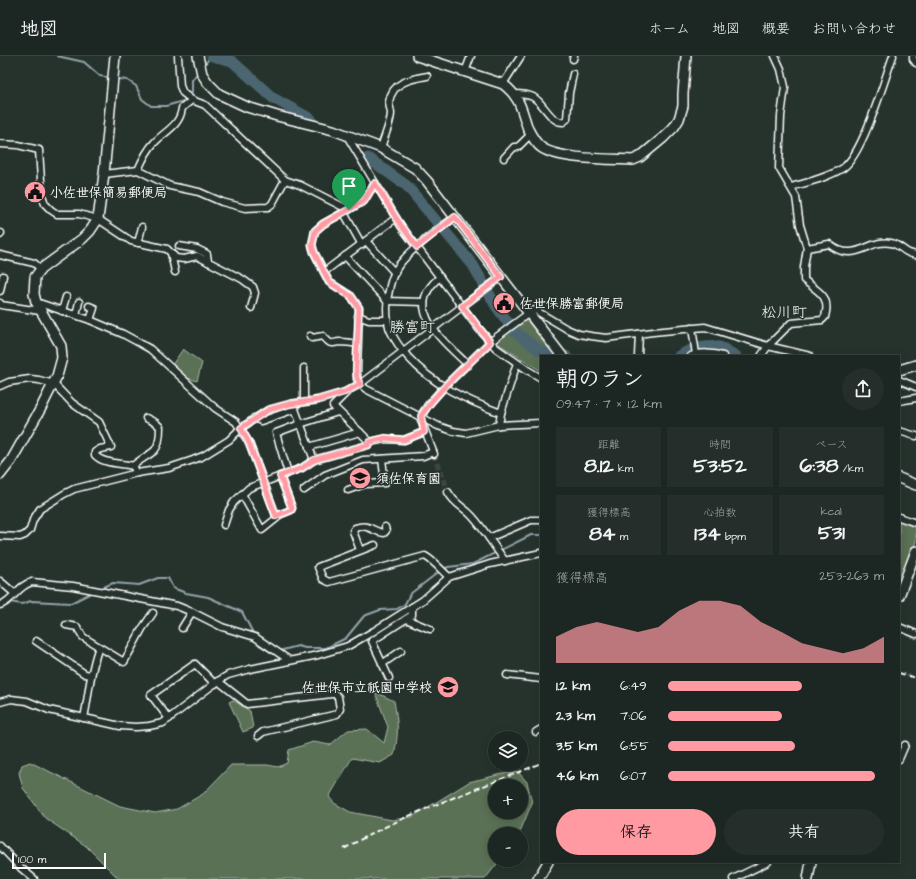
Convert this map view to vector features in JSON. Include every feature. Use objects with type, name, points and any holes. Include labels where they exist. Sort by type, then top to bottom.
[{"type":"street","points":[[0,475],[11,461],[58,376],[62,358],[61,346],[36,302],[34,294],[34,281],[41,269],[82,239],[90,231],[98,219],[104,174],[114,56]]},
{"type":"street","points":[[178,56],[180,86],[182,93],[190,99],[205,105],[285,180],[300,185],[346,211],[364,243],[395,273]]},
{"type":"street","points":[[198,56],[202,74],[208,83],[219,94],[230,100],[262,112],[333,130],[382,148],[415,168],[428,181],[560,353]]},
{"type":"street","points":[[417,56],[503,84],[514,94],[522,108],[528,130],[541,148],[551,153],[572,156],[633,160],[640,157],[663,138],[674,127],[679,119],[683,106],[686,56]]},
{"type":"street","points":[[465,72],[470,56]]},
{"type":"street","points":[[503,84],[517,60],[521,56]]},
{"type":"street","points":[[762,355],[768,346],[791,323],[820,321],[825,318],[828,308],[823,295],[804,280],[804,267],[807,248],[800,225],[796,196],[778,168],[781,116],[785,86],[781,70],[775,56]]},
{"type":"street","points":[[791,187],[831,174],[844,167],[852,159],[867,130],[893,56]]},
{"type":"street","points":[[913,56],[916,63]]},
{"type":"street","points":[[514,94],[532,96],[539,101],[554,119],[558,122],[564,122],[567,119],[572,74]]},
{"type":"street","points":[[382,148],[391,114],[389,104],[391,96],[397,86],[404,81],[427,76]]},
{"type":"street","points":[[138,170],[153,143],[170,130],[181,116],[182,108],[190,99]]},
{"type":"street","points":[[504,158],[514,147],[518,147],[531,134]]},
{"type":"street","points":[[347,136],[396,218],[490,342],[516,363],[540,377]]},
{"type":"street","points":[[0,144],[18,145],[39,150],[42,195],[45,204],[57,214],[79,214],[98,219],[131,241],[167,249],[176,258],[184,259],[198,256],[242,279],[253,287],[256,293],[251,308]]},
{"type":"street","points":[[104,174],[138,170],[170,186],[199,192],[222,202],[245,208],[268,207],[272,204],[285,180]]},
{"type":"street","points":[[375,183],[364,201],[319,227],[313,236],[312,245],[329,282],[351,296],[359,308],[356,370],[357,378],[360,384],[374,395],[421,416],[438,426],[453,431],[466,433],[499,426],[540,423]]},
{"type":"street","points":[[455,217],[417,247],[398,265],[390,285],[387,301],[387,320],[390,331],[403,351],[431,378],[467,400],[501,413]]},
{"type":"street","points":[[324,272],[396,218]]},
{"type":"street","points":[[138,243],[142,227]]},
{"type":"street","points":[[807,248],[829,244],[840,252],[848,252],[857,251],[880,243],[890,243],[916,255]]},
{"type":"street","points":[[178,246],[197,249],[206,254],[208,262]]},
{"type":"street","points":[[171,253],[174,272]]},
{"type":"street","points":[[0,255],[34,262],[41,269]]},
{"type":"street","points":[[345,256],[387,301],[424,302]]},
{"type":"street","points":[[0,291],[3,276]]},
{"type":"street","points":[[440,277],[430,286],[424,302],[424,312],[432,329],[468,365]]},
{"type":"street","points":[[370,442],[332,406],[348,391],[360,384],[501,277]]},
{"type":"street","points":[[62,311],[66,297]]},
{"type":"street","points":[[36,302],[90,320],[123,334],[150,349],[215,408],[236,422],[249,443],[277,518],[262,530],[242,494]]},
{"type":"street","points":[[76,315],[79,302]]},
{"type":"street","points":[[0,303],[1,305],[40,311]]},
{"type":"street","points":[[89,306],[94,308],[90,320]]},
{"type":"street","points":[[304,490],[325,475],[363,460],[423,456],[433,453],[424,432],[421,416],[428,405],[444,387],[490,342],[535,310],[567,329],[579,334],[591,336],[606,338],[705,327],[768,346],[806,355]]},
{"type":"street","points":[[358,316],[369,320],[387,320]]},
{"type":"street","points":[[692,328],[694,343],[693,355],[716,355]]},
{"type":"street","points":[[638,355],[639,334]]},
{"type":"street","points":[[310,336],[312,338],[323,336],[328,342],[333,344],[340,342],[358,344]]},
{"type":"street","points":[[499,426],[501,413],[516,363]]},
{"type":"street","points":[[900,370],[916,365]]},
{"type":"street","points":[[302,372],[304,402]]},
{"type":"street","points":[[0,386],[9,382],[30,379],[54,384],[72,403],[99,422],[111,447],[97,450],[95,455],[98,458],[111,462],[133,466],[137,473]]},
{"type":"street","points":[[900,380],[916,387]]},
{"type":"street","points":[[0,536],[20,537],[25,535],[30,530],[33,520],[40,509],[74,489],[137,473],[169,468],[203,456],[229,440],[254,418],[268,410],[290,404],[318,400],[348,391]]},
{"type":"street","points":[[900,401],[916,398]]},
{"type":"street","points":[[254,418],[261,421],[295,409],[314,460]]},
{"type":"street","points":[[288,473],[276,434],[300,424],[338,412]]},
{"type":"street","points":[[133,466],[155,449],[160,433],[160,427],[156,423],[146,418]]},
{"type":"street","points":[[900,431],[916,436]]},
{"type":"street","points":[[309,447],[360,432]]},
{"type":"street","points":[[224,525],[229,510],[234,502],[249,488],[302,468],[314,460],[368,445],[370,442],[385,438],[404,440],[424,432]]},
{"type":"street","points":[[348,490],[365,484],[385,483],[382,459]]},
{"type":"street","points":[[276,516],[291,510],[292,508],[280,476]]},
{"type":"street","points":[[900,478],[916,485]]},
{"type":"street","points":[[448,492],[452,500],[471,514],[504,561]]},
{"type":"street","points":[[900,517],[916,523]]},
{"type":"street","points":[[489,538],[531,520],[540,520]]},
{"type":"street","points":[[360,550],[353,532],[355,528],[371,527],[384,533],[386,531],[385,527]]},
{"type":"street","points":[[375,545],[318,567],[323,579],[329,582],[425,556],[431,559],[449,577]]},
{"type":"street","points":[[900,593],[916,551]]},
{"type":"street","points":[[0,702],[11,699],[27,701],[49,710],[136,727],[163,723],[216,682],[228,675],[289,660],[318,655],[348,646],[374,632],[423,600],[449,577],[540,552]]},
{"type":"street","points":[[0,581],[14,593]]},
{"type":"street","points":[[0,605],[7,602],[14,593],[27,583],[32,582],[73,586],[177,606],[222,627],[255,638],[289,660]]},
{"type":"street","points":[[389,678],[372,641],[412,615],[412,607]]},
{"type":"street","points":[[182,628],[192,612]]},
{"type":"street","points":[[66,625],[77,627],[83,637],[124,662],[142,629],[153,613]]},
{"type":"street","points":[[406,619],[430,629]]},
{"type":"street","points":[[900,627],[916,634]]},
{"type":"street","points":[[36,641],[86,674],[91,675]]},
{"type":"street","points":[[84,718],[94,660],[99,647]]},
{"type":"street","points":[[382,664],[401,651]]},
{"type":"street","points":[[169,719],[151,695],[195,664],[216,682],[247,704],[332,694],[335,694],[338,697],[340,708],[337,714],[263,732],[258,736]]},
{"type":"street","points":[[506,675],[540,679]]},
{"type":"street","points":[[900,757],[905,746]]},
{"type":"street","points":[[0,846],[20,868],[34,879]]},
{"type":"street","points":[[538,879],[547,863]]},
{"type":"street","points":[[733,879],[766,863]]},
{"type":"street","points":[[808,879],[812,863]]},
{"type":"green space","points":[[526,319],[553,355],[540,355],[540,370],[497,343],[496,340]]},
{"type":"green space","points":[[183,349],[202,363],[197,381],[184,377],[172,365]]},
{"type":"green space","points":[[900,520],[916,526],[916,542],[900,580]]},
{"type":"green space","points":[[375,692],[394,701],[397,740],[394,755],[380,763],[352,758],[329,797],[334,803],[350,812],[392,820],[412,817],[469,782],[502,774],[518,772],[524,779],[488,779],[488,819],[525,819],[522,827],[488,827],[488,867],[494,867],[485,879],[119,879],[86,846],[45,818],[23,788],[19,773],[22,765],[30,762],[120,806],[155,813],[177,809],[203,794],[231,765],[267,765],[278,767],[287,763],[289,750],[313,742],[330,745],[348,730],[367,729],[384,743],[388,727]]},
{"type":"green space","points":[[233,700],[250,711],[253,728],[243,732],[229,702]]},
{"type":"green space","points":[[528,786],[532,803],[528,813]]},
{"type":"waterway","points":[[57,56],[84,62],[100,76],[106,77]]},
{"type":"waterway","points":[[205,64],[211,56]]},
{"type":"waterway","points":[[212,56],[232,61],[273,98],[311,119]]},
{"type":"waterway","points":[[118,79],[127,80],[136,86],[142,99],[151,106],[166,106],[183,101],[192,93],[192,80],[197,74]]},
{"type":"waterway","points":[[368,158],[407,186],[473,265],[496,306],[515,332],[539,350],[562,355]]},
{"type":"waterway","points":[[681,355],[698,348],[708,347],[721,348],[734,355]]},
{"type":"waterway","points":[[444,569],[448,567],[473,564],[531,535],[540,535]]},
{"type":"waterway","points":[[279,651],[298,646],[305,648],[326,648],[346,638],[364,616],[380,610],[397,609],[405,604],[410,594],[440,571]]},
{"type":"waterway","points":[[99,589],[113,583],[139,585],[158,578],[168,578],[173,588],[186,593],[208,597],[242,612],[254,635]]},
{"type":"waterway","points":[[9,602],[22,604],[31,601],[71,603],[93,592]]},
{"type":"waterway","points":[[258,642],[259,645],[272,653],[275,653]]},
{"type":"tunnel","points":[[434,454],[448,492]]},
{"type":"railway","points":[[900,673],[916,678]]},
{"type":"railway","points":[[344,849],[416,813],[540,763]]},
{"type":"place","name":"小佐世保簡易郵便局","points":[[35,192]]},
{"type":"place","name":"佐世保勝富郵便局","points":[[504,303]]},
{"type":"place","name":"須佐保育園","points":[[360,478]]},
{"type":"place","name":"佐世保市立祇園中学校","points":[[448,687]]},
{"type":"district","name":"松川町","points":[[784,312]]},
{"type":"district","name":"勝富町","points":[[412,327]]},
{"type":"route","points":[[375,183],[401,226],[417,247],[455,217],[501,277],[462,306],[490,342],[444,387],[428,405],[421,416],[424,432],[404,440],[385,438],[370,442],[368,445],[314,460],[302,468],[280,476],[292,508],[291,510],[276,516],[249,443],[241,428],[268,410],[290,404],[318,400],[345,392],[360,384],[357,378],[356,370],[359,308],[351,296],[329,282],[312,245],[313,236],[319,227],[349,210],[364,201],[375,183]]}]
